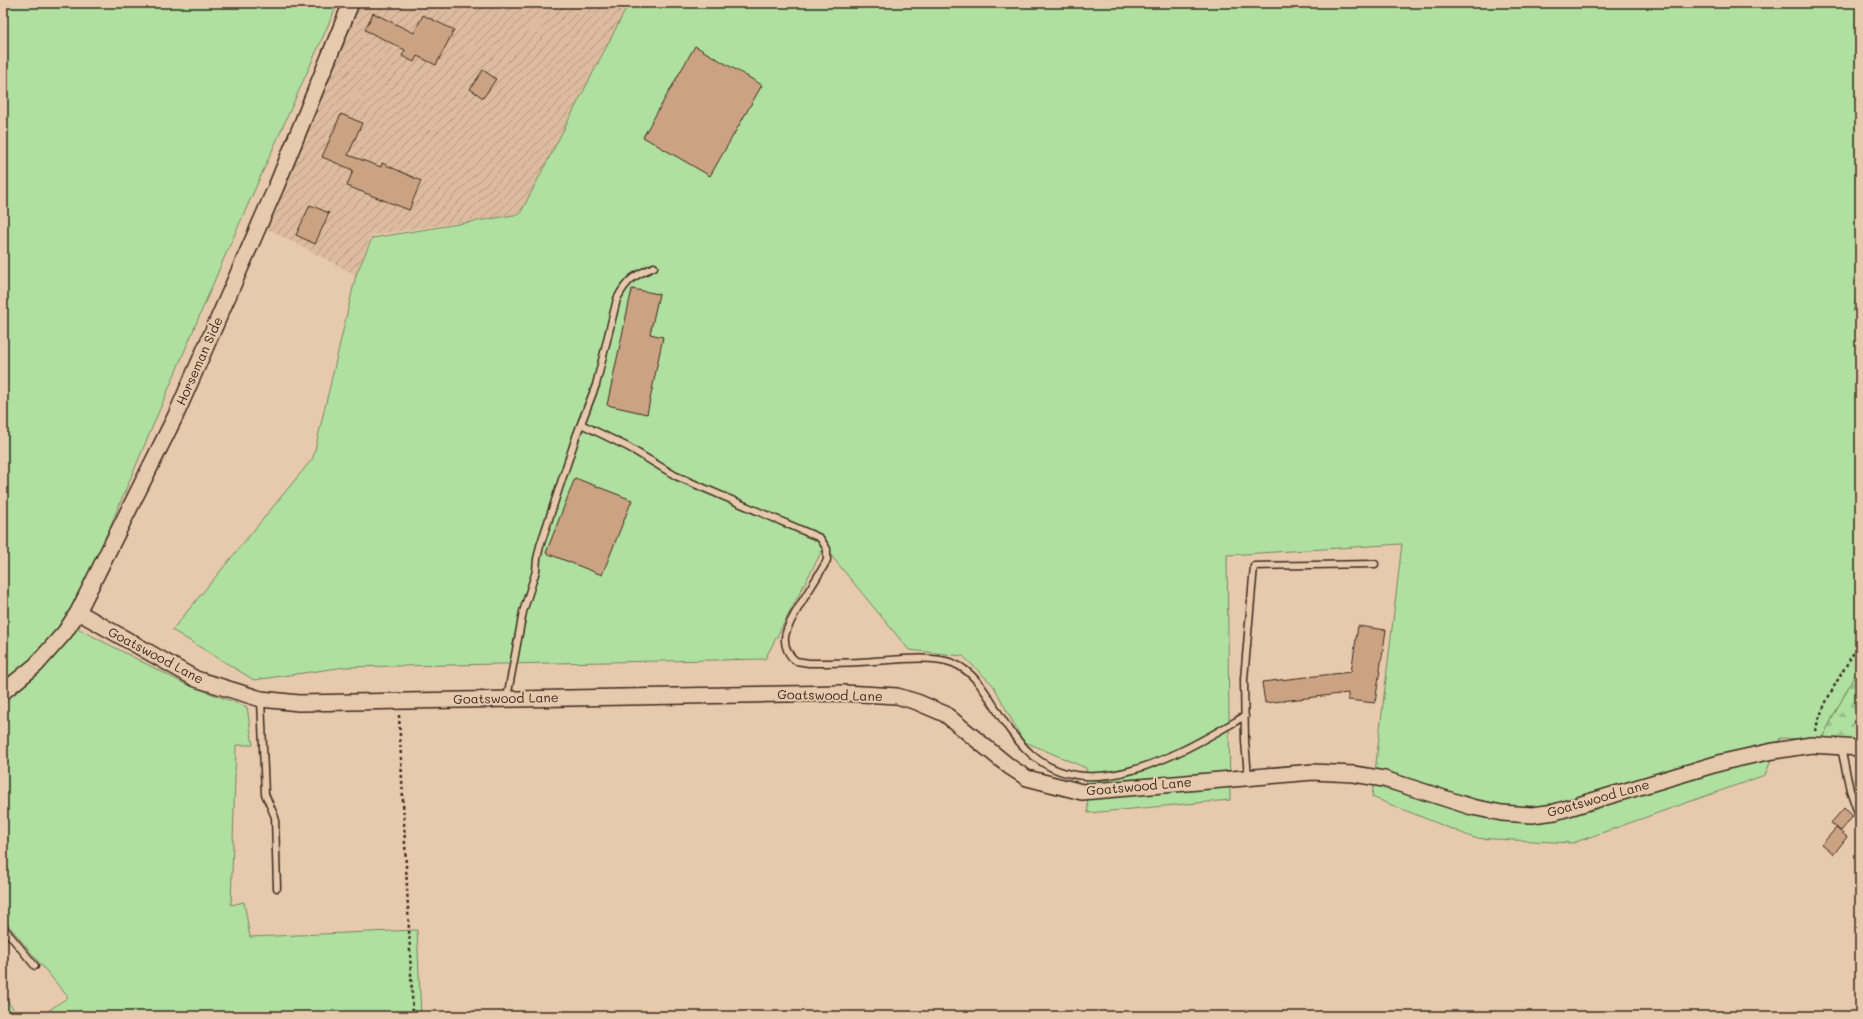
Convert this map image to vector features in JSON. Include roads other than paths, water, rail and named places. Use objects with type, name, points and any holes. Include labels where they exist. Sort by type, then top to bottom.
[{"type":"street","name":"Horseman Side","points":[[3,692],[36,665],[65,632],[78,612],[174,417],[276,187],[351,3]]},
{"type":"street","name":"Goatswood Lane","points":[[78,612],[196,678],[261,698],[299,703],[844,692],[897,696],[917,702],[945,714],[1010,767],[1027,778],[1082,792],[1248,776],[1313,772],[1354,774],[1384,779],[1472,807],[1502,814],[1532,815],[1555,812],[1723,762],[1811,745],[1850,748]]},
{"type":"lane","points":[[507,698],[523,612],[536,571],[540,546],[581,424],[596,385],[617,299],[623,287],[630,279],[654,268]]},
{"type":"lane","points":[[1860,302],[1858,310],[1860,316]]},
{"type":"lane","points":[[581,424],[628,447],[676,476],[820,538],[827,549],[827,560],[793,619],[785,636],[787,651],[796,662],[824,663],[922,659],[946,661],[954,664],[972,675],[1018,742],[1031,755],[1058,771],[1072,774],[1090,776],[1104,775],[1128,772],[1149,765],[1177,754],[1245,716]]},
{"type":"lane","points":[[1248,776],[1245,741],[1244,679],[1254,566],[1375,564]]},
{"type":"lane","points":[[261,698],[265,794],[276,817],[277,888]]},
{"type":"lane","points":[[1850,748],[1850,790],[1860,819]]},
{"type":"lane","points":[[3,927],[35,966]]}]
